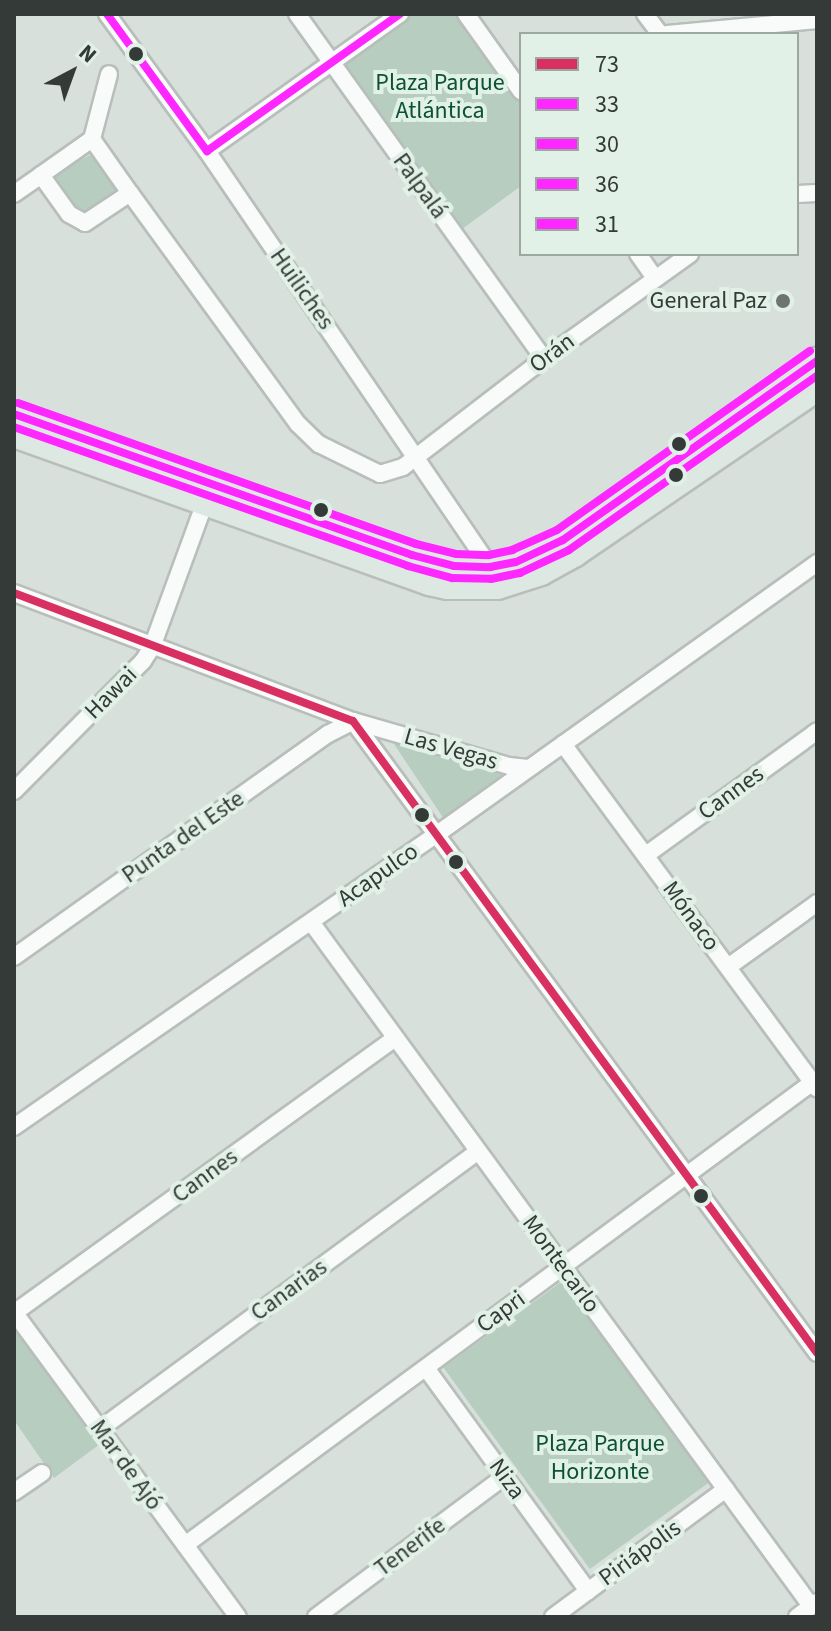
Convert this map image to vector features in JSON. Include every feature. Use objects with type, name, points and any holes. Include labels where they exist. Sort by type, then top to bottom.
[{"type":"main road","points":[[14,434],[424,559],[454,566],[490,567],[516,562],[563,540],[817,361]]},
{"type":"main road","points":[[14,414],[429,582],[448,586],[497,586],[541,572],[575,553],[817,388]]},
{"type":"street","name":"Huiliches","points":[[107,14],[207,151],[490,567]]},
{"type":"street","name":"Palpalá","points":[[297,14],[544,359]]},
{"type":"street","points":[[207,151],[400,14]]},
{"type":"street","points":[[466,14],[519,88]]},
{"type":"street","points":[[645,14],[658,32]]},
{"type":"street","points":[[688,32],[817,20]]},
{"type":"street","points":[[14,194],[92,139],[109,74]]},
{"type":"street","points":[[41,175],[69,214],[85,223],[130,193],[92,139]]},
{"type":"street","name":"Orán","points":[[130,193],[298,424],[319,444],[380,474],[392,473],[417,456],[687,256]]},
{"type":"street","points":[[639,256],[655,278]]},
{"type":"street","name":"Hawai","points":[[14,791],[143,661],[152,647],[207,494]]},
{"type":"street","name":"Acapulco","points":[[14,1127],[437,834],[817,563]]},
{"type":"street","name":"Las Vegas","points":[[14,593],[353,721],[509,766],[528,768]]},
{"type":"street","points":[[353,721],[817,1353]]},
{"type":"street","name":"Punta del Este","points":[[14,957],[328,734],[353,721]]},
{"type":"street","name":"Cannes","points":[[646,855],[817,731]]},
{"type":"street","name":"Mónaco","points":[[563,744],[815,1083]]},
{"type":"street","points":[[728,967],[817,903]]},
{"type":"street","name":"Montecarlo","points":[[311,922],[726,1489],[814,1604]]},
{"type":"street","name":"Cannes","points":[[14,1312],[395,1038]]},
{"type":"street","name":"Capri","points":[[185,1545],[815,1083]]},
{"type":"street","name":"Canarias","points":[[100,1429],[478,1151]]},
{"type":"street","name":"Mar de Ajó","points":[[14,1312],[238,1617]]},
{"type":"street","name":"Niza","points":[[426,1368],[588,1591]]},
{"type":"street","points":[[14,1492],[42,1473]]},
{"type":"street","name":"Tenerife","points":[[316,1617],[505,1476]]},
{"type":"street","name":"Piriápolis","points":[[553,1617],[726,1489]]},
{"type":"street","points":[[797,1617],[814,1604]]},
{"type":"green space","name":"Plaza Parque Atlántica","points":[[410,14],[460,14],[519,95],[519,187],[458,232],[337,64]]},
{"type":"green space","points":[[90,155],[118,188],[115,195],[85,215],[77,214],[54,180],[57,173]]},
{"type":"green space","points":[[392,741],[507,776],[444,819]]},
{"type":"green space","name":"Plaza Parque Horizonte","points":[[564,1280],[710,1481],[590,1569],[443,1368]]},
{"type":"green space","points":[[14,1321],[104,1441],[54,1478],[14,1420]]},
{"type":"transit line","name":"31","points":[[107,14],[207,151],[400,14]]},
{"type":"transit line","name":"36","points":[[18,403],[416,544],[456,554],[489,555],[512,550],[557,530],[810,351]]},
{"type":"transit line","name":"33","points":[[14,414],[412,555],[454,566],[490,567],[516,562],[563,540],[817,361]]},
{"type":"transit line","name":"30","points":[[14,427],[408,566],[452,578],[491,579],[520,573],[569,550],[817,376]]},
{"type":"transit line","name":"73","points":[[14,593],[353,721]]},
{"type":"transit line","name":"73","points":[[353,721],[817,1353]]},
{"type":"place","name":"General Paz","points":[[783,301]]}]
